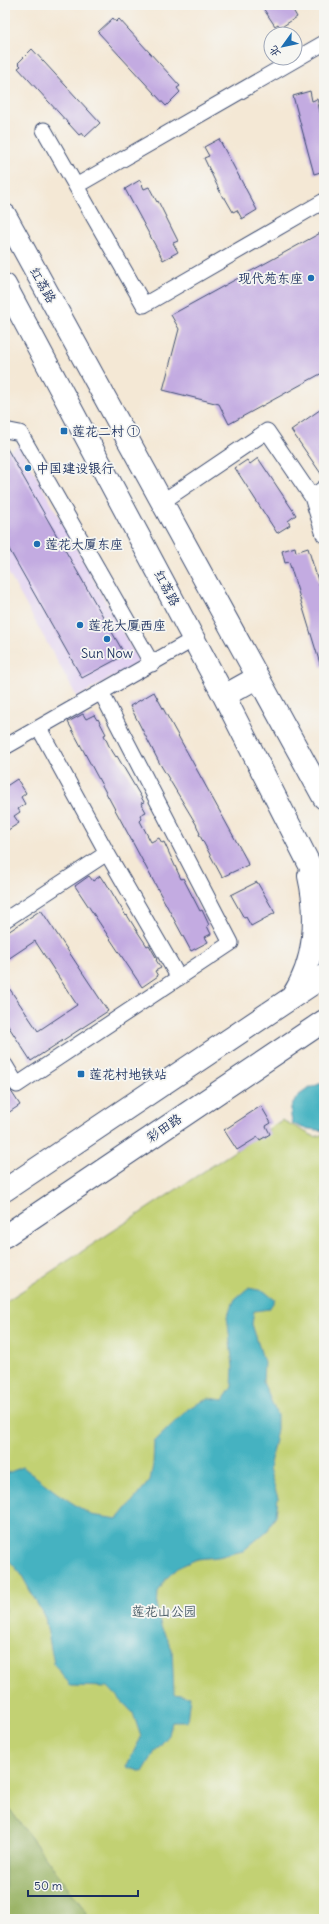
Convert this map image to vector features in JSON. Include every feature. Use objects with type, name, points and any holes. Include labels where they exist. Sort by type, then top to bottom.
[{"type":"main road","name":"红荔路","points":[[5,215],[324,798]]},
{"type":"main road","name":"红荔路","points":[[8,297],[194,639],[324,893]]},
{"type":"main road","points":[[224,696],[258,677]]},
{"type":"main road","points":[[291,998],[300,982],[309,960],[314,922],[310,879],[295,835]]},
{"type":"main road","points":[[5,1190],[324,976]]},
{"type":"main road","name":"彩田路","points":[[5,1236],[324,1021]]},
{"type":"main road","points":[[296,1040],[324,1032]]},
{"type":"street","points":[[76,186],[324,43]]},
{"type":"street","points":[[44,130],[144,305],[324,201]]},
{"type":"street","points":[[5,430],[20,433],[152,664]]},
{"type":"street","points":[[162,502],[267,431],[318,493],[324,535]]},
{"type":"street","points":[[5,747],[194,639]]},
{"type":"street","points":[[5,1065],[17,1085],[231,943],[102,692]]},
{"type":"street","points":[[39,728],[107,854],[179,978]]},
{"type":"street","points":[[5,920],[107,854]]},
{"type":"shaded area","points":[[19,445],[139,662],[77,697],[5,567],[5,453]]},
{"type":"shaded area","points":[[5,1077],[23,1106],[5,1118]]},
{"type":"green space","name":"莲花山公园","points":[[282,1120],[315,1137],[324,1134],[324,1919],[5,1919],[5,1302]]},
{"type":"green space","points":[[5,1803],[87,1913],[86,1919],[5,1919]]},
{"type":"water","points":[[324,1082],[324,1131],[303,1128],[293,1124],[291,1108],[293,1102],[303,1092]]},
{"type":"water","points":[[248,1288],[264,1291],[275,1300],[269,1309],[254,1311],[252,1324],[264,1362],[263,1382],[277,1415],[277,1429],[269,1469],[278,1498],[276,1515],[268,1530],[243,1551],[218,1557],[197,1559],[177,1568],[166,1579],[158,1592],[157,1610],[161,1627],[172,1649],[174,1694],[190,1696],[187,1721],[172,1721],[169,1735],[156,1750],[143,1772],[126,1767],[141,1737],[133,1713],[108,1687],[71,1686],[54,1664],[45,1618],[21,1574],[5,1556],[5,1474],[23,1467],[57,1493],[91,1515],[118,1519],[150,1480],[153,1465],[154,1442],[189,1408],[209,1398],[223,1400],[232,1387],[233,1367],[227,1316],[235,1299]]},
{"type":"building","points":[[261,5],[290,5],[297,17],[283,26],[279,26],[278,24],[275,26]]},
{"type":"building","points":[[113,18],[116,22],[119,19],[180,86],[177,88],[180,92],[166,106],[98,32]]},
{"type":"building","points":[[32,49],[100,123],[85,137],[82,133],[79,135],[18,68],[21,66],[18,63]]},
{"type":"building","points":[[310,91],[312,101],[317,99],[321,116],[324,115],[324,171],[314,174],[293,96]]},
{"type":"building","points":[[219,139],[257,210],[242,219],[237,210],[233,212],[225,198],[223,198],[204,158],[209,156],[204,147]]},
{"type":"building","points":[[140,180],[144,189],[149,187],[157,202],[158,201],[178,241],[173,243],[178,252],[163,260],[125,189]]},
{"type":"building","points":[[324,231],[324,372],[229,424],[219,404],[163,390],[179,329],[171,315]]},
{"type":"building","points":[[324,407],[324,478],[291,430]]},
{"type":"building","points":[[5,445],[125,655],[82,678],[5,542]]},
{"type":"building","points":[[258,458],[296,515],[288,521],[290,525],[277,533],[235,468],[247,460],[250,464]]},
{"type":"building","points":[[295,547],[296,552],[308,548],[324,600],[324,666],[321,667],[289,562],[285,563],[282,551]]},
{"type":"building","points":[[154,692],[246,859],[248,865],[222,877],[199,834],[196,824],[160,764],[130,706]]},
{"type":"building","points":[[83,714],[86,719],[94,715],[97,720],[98,719],[106,734],[104,735],[109,746],[116,757],[117,756],[144,802],[141,803],[146,812],[140,815],[142,819],[140,821],[151,842],[159,838],[162,843],[164,842],[181,879],[183,878],[209,925],[207,926],[211,934],[205,937],[208,942],[191,951],[68,722]]},
{"type":"building","points":[[17,779],[26,793],[21,797],[25,804],[18,809],[20,812],[14,816],[19,823],[5,832],[5,787]]},
{"type":"building","points":[[89,876],[93,881],[100,876],[104,882],[105,881],[126,916],[127,915],[147,946],[149,945],[157,959],[156,960],[161,968],[155,971],[158,976],[142,987],[75,886]]},
{"type":"building","points":[[257,882],[275,913],[251,926],[246,917],[244,918],[231,895]]},
{"type":"building","points":[[41,910],[108,1011],[31,1061],[5,1021],[5,982],[38,1031],[77,1005],[35,941],[5,961],[5,934]]},
{"type":"building","points":[[5,1082],[20,1105],[5,1115]]},
{"type":"building","points":[[261,1106],[271,1123],[266,1126],[270,1134],[260,1140],[258,1137],[237,1150],[224,1130]]},
{"type":"place","name":"现代苑东座","points":[[311,278]]},
{"type":"place","name":"莲花二村 ①","points":[[64,431]]},
{"type":"place","name":"中国建设银行","points":[[28,468]]},
{"type":"place","name":"莲花大厦东座","points":[[37,544]]},
{"type":"place","name":"莲花大厦西座","points":[[80,625]]},
{"type":"place","name":"Sun Now","points":[[107,639]]},
{"type":"place","name":"莲花村地铁站","points":[[81,1074]]}]
